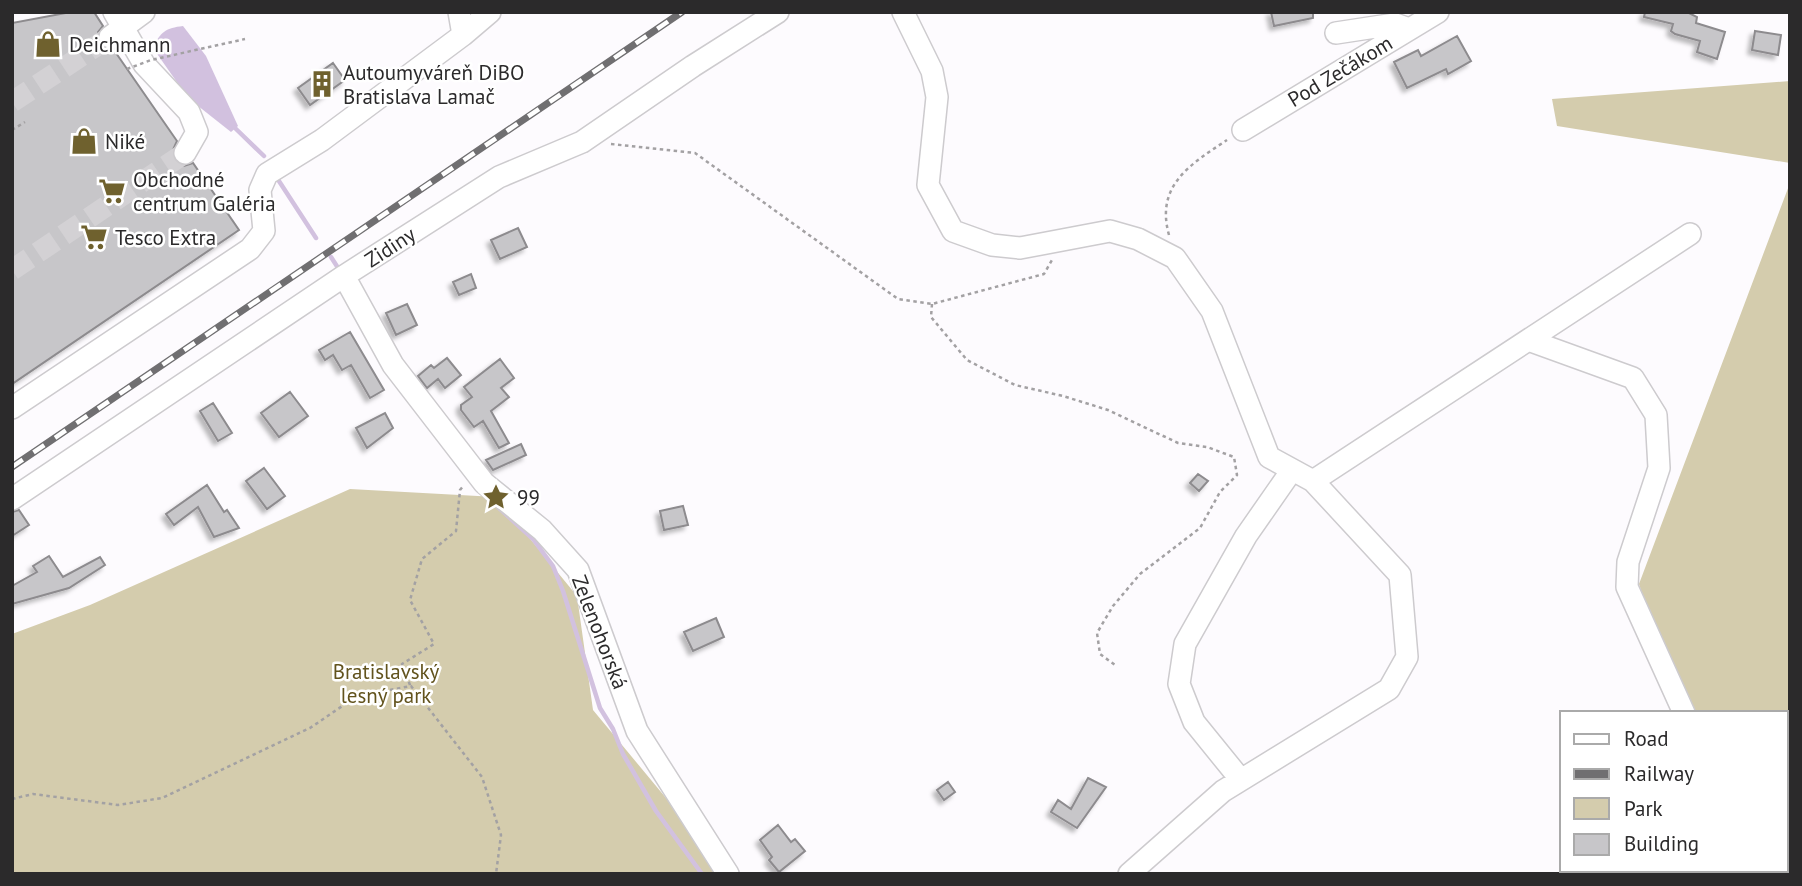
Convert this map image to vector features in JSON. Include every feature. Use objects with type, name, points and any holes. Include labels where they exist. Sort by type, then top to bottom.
[{"type":"street","points":[[144,12],[116,25],[144,64],[189,111],[197,132],[185,153]]},
{"type":"street","points":[[459,12],[463,35]]},
{"type":"street","points":[[12,408],[250,249],[264,231],[260,190],[267,174],[322,140],[490,12]]},
{"type":"street","name":"Zidiny","points":[[12,499],[344,276],[499,177],[582,142],[778,12]]},
{"type":"street","points":[[903,12],[932,71],[937,97],[928,185],[953,231],[992,245],[1020,248],[1110,230],[1138,239],[1175,258],[1212,311],[1269,457],[1313,481],[1400,575],[1407,657],[1389,689],[1223,791],[1129,874]]},
{"type":"street","name":"Pod Zečákom","points":[[1243,130],[1438,12]]},
{"type":"street","points":[[1336,33],[1395,24],[1409,29]]},
{"type":"street","points":[[1313,481],[1689,234]]},
{"type":"street","name":"Zelenohorská","points":[[344,276],[393,365],[476,473],[542,530],[578,570],[637,731],[728,874]]},
{"type":"street","points":[[1528,340],[1633,378],[1657,415],[1659,468],[1628,562],[1627,587],[1683,711]]},
{"type":"street","points":[[1241,780],[1194,722],[1179,684],[1185,644],[1246,537],[1292,470]]},
{"type":"path","points":[[127,69],[151,60],[245,39]]},
{"type":"path","points":[[12,130],[25,122]]},
{"type":"path","points":[[1175,258],[1166,223],[1169,192],[1178,177],[1198,160],[1243,130]]},
{"type":"path","points":[[582,142],[695,153],[898,299],[932,304],[1044,274],[1063,239]]},
{"type":"path","points":[[932,304],[931,317],[967,360],[1015,385],[1097,407],[1178,443],[1207,447],[1234,457],[1237,475],[1220,492],[1200,528],[1140,574],[1113,606],[1097,633],[1100,654],[1115,665]]},
{"type":"path","points":[[476,473],[460,490],[456,531],[422,559],[410,600],[434,645],[402,664],[411,686],[482,777],[501,835],[496,874]]},
{"type":"path","points":[[12,799],[33,794],[118,805],[162,798],[310,728],[357,696],[411,686]]},
{"type":"green space","points":[[1790,81],[1790,163],[1557,126],[1552,99]]},
{"type":"green space","points":[[1790,183],[1790,865],[1788,711],[1694,711],[1664,664],[1639,584]]},
{"type":"green space","name":"Bratislavský lesný park","points":[[350,489],[496,497],[577,596],[593,710],[729,874],[12,874],[12,634],[90,605]]},
{"type":"shaded area","points":[[183,26],[206,56],[238,126],[231,132],[188,98],[153,48],[164,32]]},
{"type":"building","name":"Obchodné centrum Galéria","points":[[71,12],[94,12],[103,26],[98,32],[99,44],[105,49],[118,47],[120,50],[116,53],[177,141],[172,152],[174,160],[184,166],[193,163],[239,230],[12,384],[12,23]]},
{"type":"building","points":[[1271,12],[1313,12],[1313,18],[1274,26]]},
{"type":"building","points":[[1645,12],[1687,12],[1697,17],[1696,23],[1725,32],[1717,59],[1697,52],[1700,41],[1675,34],[1671,31],[1673,24],[1644,17]]},
{"type":"building","points":[[1755,31],[1781,35],[1778,55],[1752,50]]},
{"type":"building","points":[[1457,36],[1471,61],[1448,74],[1446,69],[1407,88],[1394,62],[1418,50],[1421,56]]},
{"type":"building","name":"Autoumyváreň DiBO Bratislava Lamač","points":[[333,63],[345,80],[310,105],[298,88]]},
{"type":"building","points":[[518,228],[527,247],[500,259],[491,240]]},
{"type":"building","points":[[471,274],[476,288],[459,295],[453,282]]},
{"type":"building","points":[[407,304],[417,325],[396,335],[386,313]]},
{"type":"building","points":[[350,332],[384,390],[370,398],[351,365],[342,370],[333,355],[325,360],[319,350]]},
{"type":"building","points":[[447,358],[461,375],[445,388],[438,379],[427,388],[418,376],[431,365],[434,368]]},
{"type":"building","points":[[500,359],[514,378],[501,388],[509,397],[491,411],[509,443],[499,448],[483,421],[474,427],[461,410],[461,405],[472,397],[464,387]]},
{"type":"building","points":[[290,392],[308,416],[279,437],[261,413]]},
{"type":"building","points":[[213,403],[232,433],[218,441],[200,411]]},
{"type":"building","points":[[385,413],[393,428],[367,448],[356,428]]},
{"type":"building","points":[[521,444],[526,455],[493,470],[486,460]]},
{"type":"building","points":[[264,468],[285,496],[267,509],[246,481]]},
{"type":"building","points":[[1198,474],[1208,481],[1199,491],[1190,483]]},
{"type":"building","points":[[207,485],[224,512],[227,510],[239,528],[214,537],[198,507],[174,525],[166,514]]},
{"type":"building","points":[[683,506],[688,525],[664,530],[660,511]]},
{"type":"building","points":[[19,510],[29,525],[12,536],[12,512]]},
{"type":"building","points":[[49,556],[63,577],[100,557],[105,565],[69,588],[12,604],[12,586],[37,572],[33,566]]},
{"type":"building","points":[[716,618],[724,637],[693,651],[684,632]]},
{"type":"building","points":[[1088,778],[1106,787],[1077,828],[1051,812],[1058,800],[1071,809]]},
{"type":"building","points":[[948,782],[955,792],[944,800],[937,790]]},
{"type":"building","points":[[778,825],[791,842],[795,839],[805,851],[779,872],[769,860],[772,857],[760,840]]},
{"type":"waterway","points":[[235,128],[264,156]]},
{"type":"waterway","points":[[277,178],[316,238]]},
{"type":"waterway","points":[[331,257],[340,271]]},
{"type":"waterway","points":[[498,507],[533,539],[553,566],[600,708],[656,811],[702,874]]},
{"type":"tunnel","points":[[12,102],[110,37]]},
{"type":"tunnel","points":[[12,270],[185,153]]},
{"type":"railway","points":[[12,467],[682,12]]},
{"type":"place","name":"Deichmann","points":[[48,44]]},
{"type":"place","name":"Autoumyváreň DiBO Bratislava Lamač","points":[[322,84]]},
{"type":"place","name":"Niké","points":[[84,141]]},
{"type":"place","name":"Obchodné centrum Galéria","points":[[112,191]]},
{"type":"place","name":"Tesco Extra","points":[[94,237]]},
{"type":"place","name":"99","points":[[496,497]]}]
